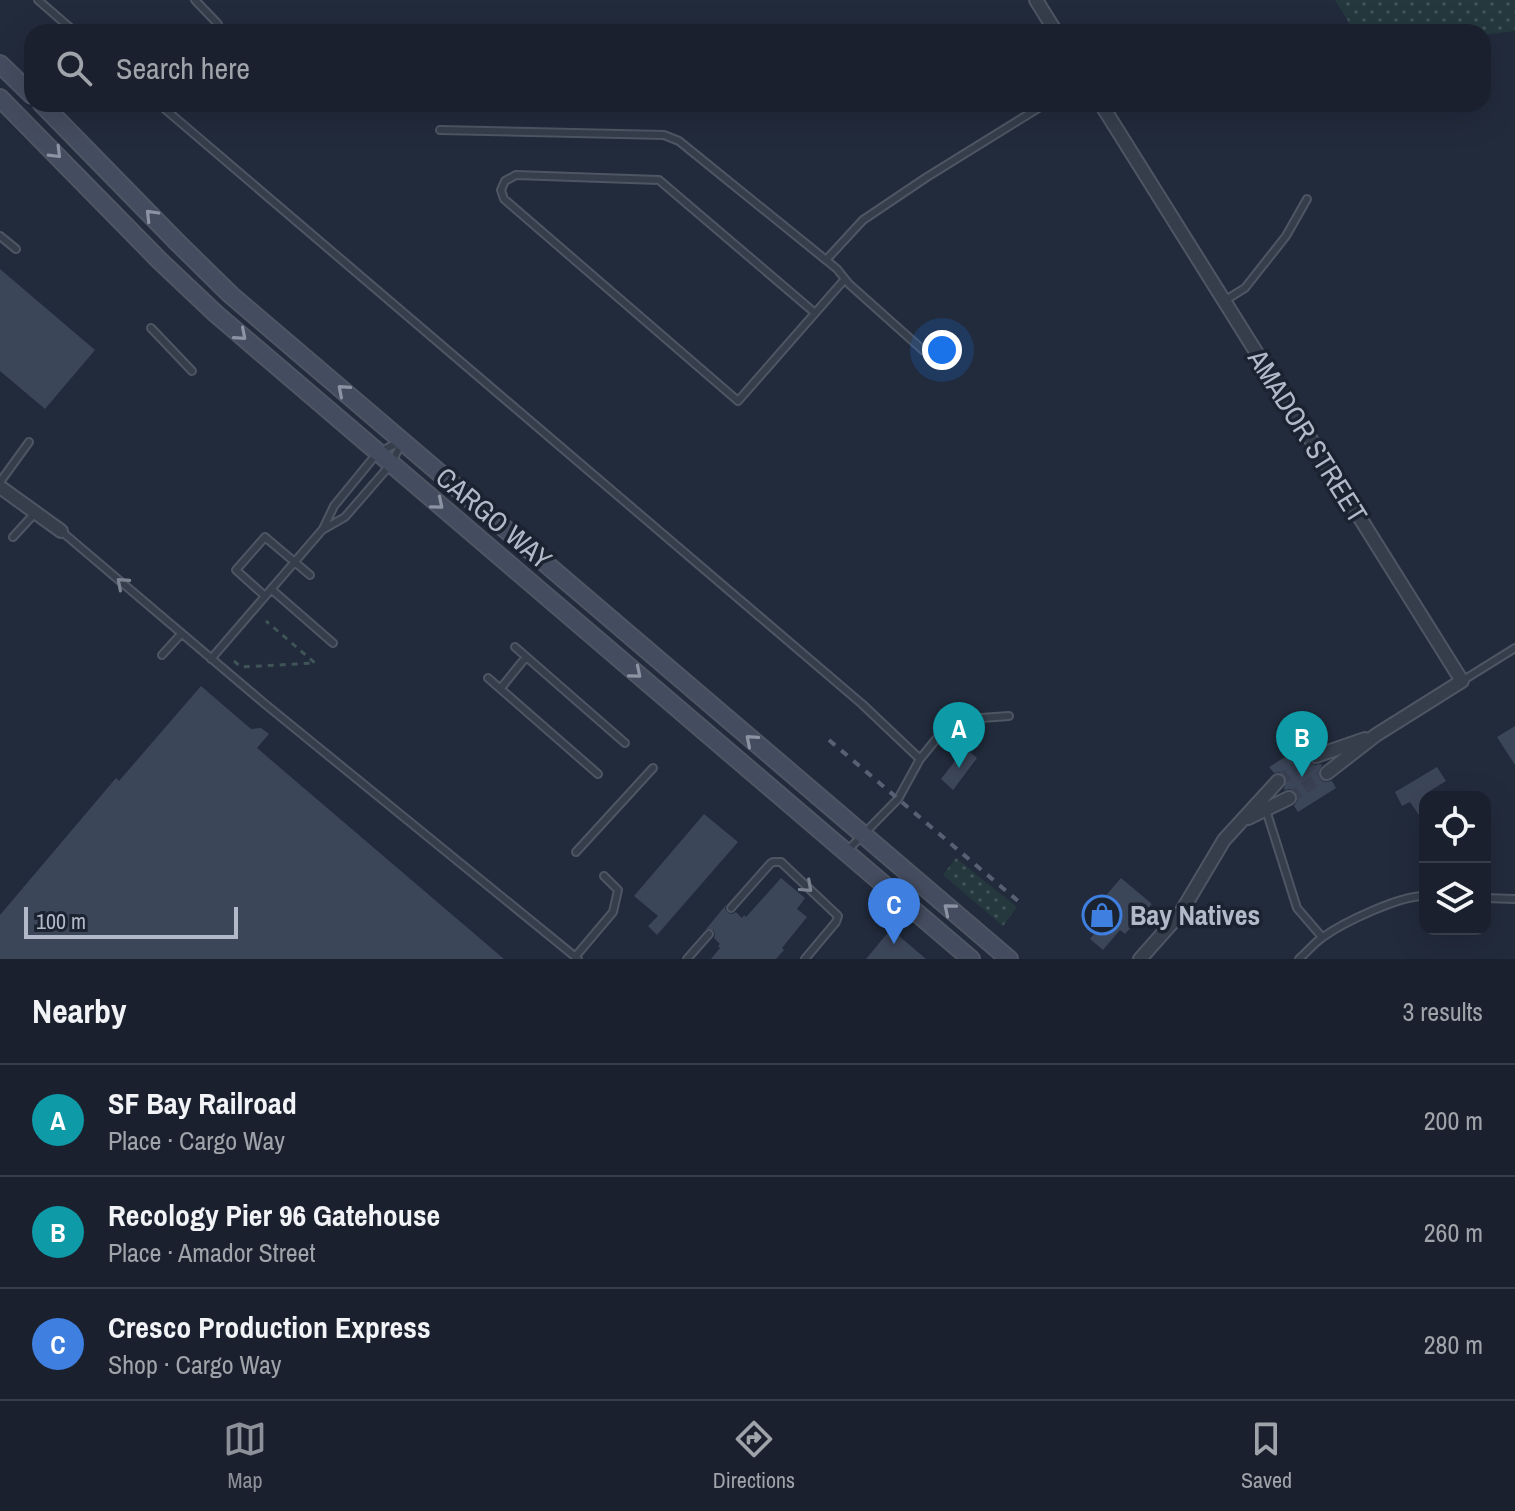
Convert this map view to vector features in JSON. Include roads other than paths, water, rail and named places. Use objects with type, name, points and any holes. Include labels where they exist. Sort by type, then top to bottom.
[{"type":"main road","points":[[0,64],[24,87]]},
{"type":"main road","name":"CARGO WAY","points":[[0,98],[187,288],[971,959]]},
{"type":"main road","name":"CARGO WAY","points":[[50,112],[204,270],[1009,959]]},
{"type":"street","points":[[1036,0],[1051,24]]},
{"type":"street","name":"AMADOR STREET","points":[[1106,112],[1462,681]]},
{"type":"street","points":[[0,484],[61,531]]},
{"type":"street","points":[[1327,773],[1376,735],[1462,681]]},
{"type":"street","points":[[1316,756],[1376,735]]},
{"type":"street","points":[[1140,959],[1180,914],[1224,840],[1278,781]]},
{"type":"street","points":[[1241,822],[1289,798]]},
{"type":"lane","points":[[38,0],[66,24]]},
{"type":"lane","points":[[195,0],[218,24]]},
{"type":"lane","points":[[168,112],[862,704],[920,759]]},
{"type":"lane","points":[[826,260],[863,220],[1032,112]]},
{"type":"lane","points":[[440,130],[664,135],[679,141],[826,260],[924,351]]},
{"type":"lane","points":[[815,313],[659,180],[516,175],[505,181],[501,190],[504,199],[738,401],[845,279]]},
{"type":"lane","points":[[1224,301],[1245,288],[1286,236],[1307,199]]},
{"type":"lane","points":[[0,236],[16,249]]},
{"type":"lane","points":[[151,328],[192,371]]},
{"type":"lane","points":[[211,659],[323,529],[334,506],[378,453],[402,441]]},
{"type":"lane","points":[[323,529],[345,517],[391,464],[402,441]]},
{"type":"lane","points":[[0,484],[29,442]]},
{"type":"lane","points":[[13,537],[35,513]]},
{"type":"lane","points":[[61,531],[211,659],[576,958],[613,912],[618,890],[604,876]]},
{"type":"lane","points":[[265,596],[236,570],[265,537],[310,575]]},
{"type":"lane","points":[[271,589],[333,643]]},
{"type":"lane","points":[[162,655],[181,634]]},
{"type":"lane","points":[[515,647],[625,743]]},
{"type":"lane","points":[[1462,681],[1515,648]]},
{"type":"lane","points":[[501,688],[526,657]]},
{"type":"lane","points":[[488,678],[598,774]]},
{"type":"lane","points":[[846,852],[898,799],[920,759],[947,726],[981,718],[1009,716]]},
{"type":"lane","points":[[576,852],[653,768]]},
{"type":"lane","points":[[1266,810],[1297,908],[1322,937]]},
{"type":"lane","points":[[731,908],[770,864],[781,862],[838,916],[805,959]]},
{"type":"lane","points":[[1299,959],[1322,937],[1361,916],[1419,896]]},
{"type":"lane","points":[[1491,898],[1515,899]]},
{"type":"lane","points":[[687,959],[709,934]]},
{"type":"tunnel","points":[[1278,781],[1316,756]]},
{"type":"tunnel","points":[[1289,798],[1327,773]]},
{"type":"railway","points":[[829,740],[1018,901]]},
{"type":"place","name":"SF Bay Railroad","points":[[959,768]]},
{"type":"place","name":"Recology Pier 96 Gatehouse","points":[[1302,777]]},
{"type":"place","name":"Bay Natives","points":[[1102,915]]},
{"type":"place","name":"Cresco Production Express","points":[[894,944]]}]
